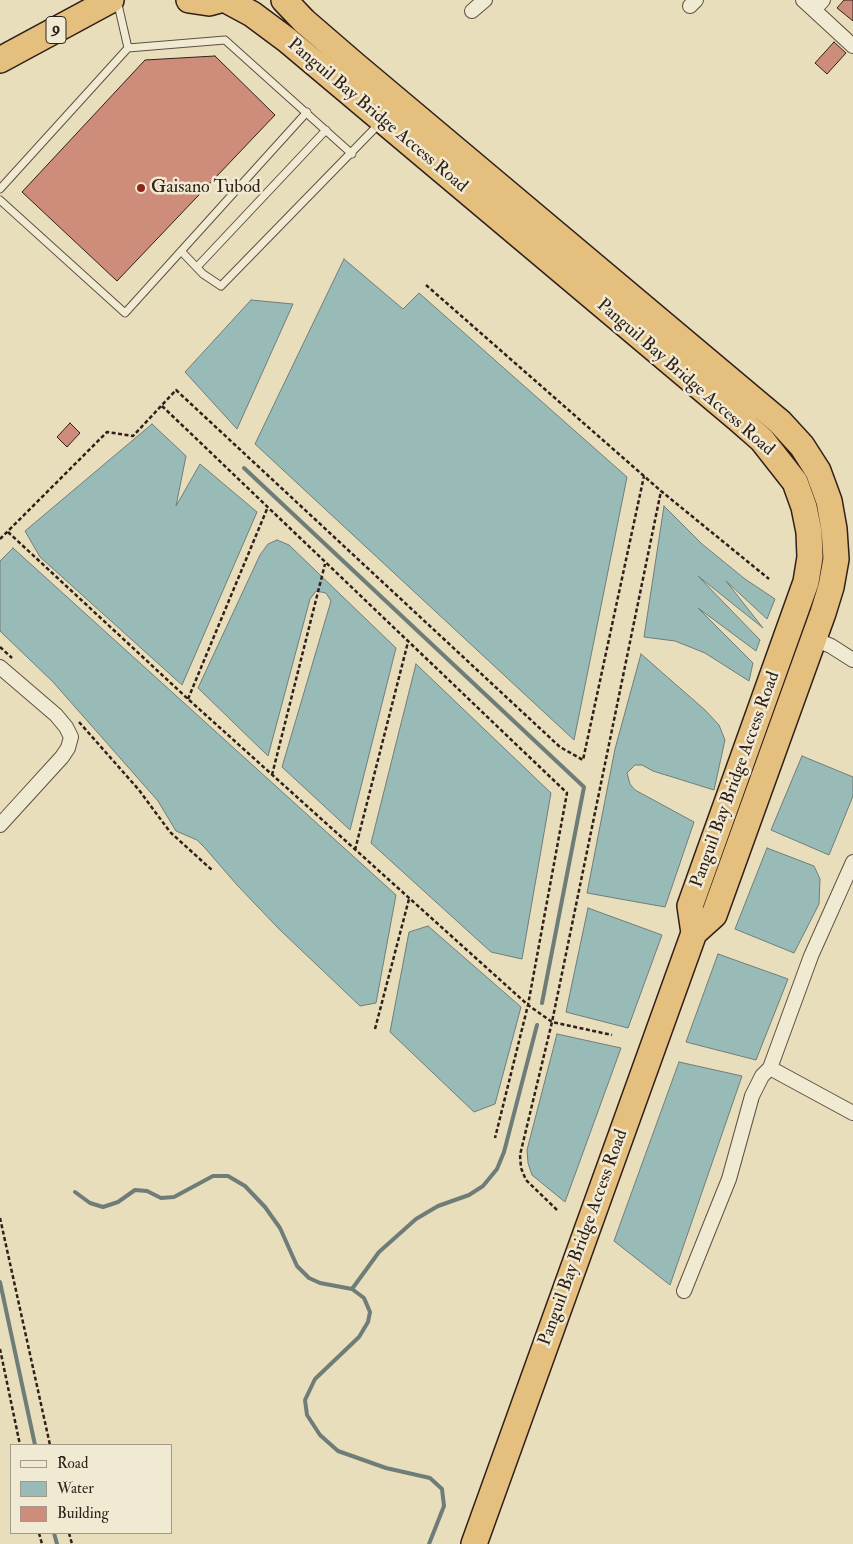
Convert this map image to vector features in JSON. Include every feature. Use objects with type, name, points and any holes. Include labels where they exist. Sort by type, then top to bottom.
[{"type":"highway","name":"9","points":[[0,59],[111,0]]},
{"type":"highway","points":[[189,0],[209,2],[220,0]]},
{"type":"highway","name":"Panguil Bay Bridge Access Road","points":[[226,0],[269,26],[391,111],[755,399],[802,446],[818,471],[829,501],[834,529],[836,559],[831,587],[814,639],[714,915],[694,933],[474,1544]]},
{"type":"highway","name":"Panguil Bay Bridge Access Road","points":[[284,0],[391,111],[756,434],[781,462],[795,482],[804,508],[809,532],[810,557],[806,582],[690,906],[694,933]]},
{"type":"street","points":[[472,11],[485,0]]},
{"type":"street","points":[[803,0],[818,5],[853,46]]},
{"type":"street","points":[[814,639],[831,646],[853,660]]},
{"type":"street","points":[[0,667],[56,714],[71,737],[68,748],[62,757],[0,825]]},
{"type":"street","points":[[684,1290],[729,1179],[752,1096],[762,1076],[770,1068],[811,956],[853,862]]},
{"type":"street","points":[[770,1068],[853,1113]]},
{"type":"lane","points":[[117,0],[128,48]]},
{"type":"lane","points":[[0,189],[128,48],[225,40],[352,154]]},
{"type":"lane","points":[[181,251],[197,267],[221,286],[352,154],[391,111]]},
{"type":"lane","points":[[0,200],[124,313],[307,112]]},
{"type":"lane","points":[[197,267],[326,130]]},
{"type":"path","points":[[426,285],[661,492],[769,579]]},
{"type":"path","points":[[0,539],[107,432],[133,436],[176,390],[560,747],[583,760],[644,476]]},
{"type":"path","points":[[162,406],[325,564],[567,793],[528,1005],[495,1138]]},
{"type":"path","points":[[557,1210],[526,1180],[521,1168],[520,1155],[552,1022],[661,492]]},
{"type":"path","points":[[188,699],[267,508]]},
{"type":"path","points":[[8,532],[188,699],[528,1005],[552,1022],[612,1035]]},
{"type":"path","points":[[272,775],[325,564]]},
{"type":"path","points":[[355,850],[408,642]]},
{"type":"path","points":[[0,646],[14,660]]},
{"type":"path","points":[[78,721],[139,790],[170,832],[213,871]]},
{"type":"path","points":[[375,1029],[409,898]]},
{"type":"path","points":[[0,1218],[50,1444]]},
{"type":"path","points":[[0,1349],[20,1444]]},
{"type":"green space","points":[[399,117],[772,430],[792,453],[808,476],[823,531],[824,558],[819,585],[708,897],[706,896],[817,584],[806,477],[791,454],[771,431]]},
{"type":"water","points":[[344,259],[403,309],[419,293],[627,477],[574,740],[255,444]]},
{"type":"water","points":[[251,300],[293,304],[237,429],[185,372]]},
{"type":"water","points":[[152,424],[186,456],[176,506],[200,464],[257,512],[182,685],[40,557],[25,531]]},
{"type":"water","points":[[664,506],[702,544],[745,579],[775,599],[767,619],[726,581],[763,628],[698,576],[760,640],[756,651],[698,608],[753,663],[749,681],[705,653],[675,641],[644,637]]},
{"type":"water","points":[[277,540],[289,545],[396,648],[350,830],[282,767],[331,601],[326,593],[316,591],[310,599],[268,756],[198,688],[260,555],[268,544]]},
{"type":"water","points":[[13,548],[396,895],[376,1003],[360,1006],[279,929],[197,840],[176,831],[158,801],[53,682],[0,631],[0,561]]},
{"type":"water","points":[[641,654],[705,710],[719,725],[725,740],[714,790],[653,771],[642,765],[635,765],[627,773],[630,784],[635,790],[694,822],[665,907],[587,893],[615,749]]},
{"type":"water","points":[[416,664],[551,793],[522,959],[491,952],[371,843]]},
{"type":"water","points":[[802,756],[853,777],[853,796],[829,855],[771,830]]},
{"type":"water","points":[[767,848],[814,866],[820,879],[819,904],[794,953],[735,929]]},
{"type":"water","points":[[588,908],[662,935],[628,1028],[566,1012]]},
{"type":"water","points":[[428,926],[521,1007],[495,1104],[474,1112],[390,1032],[409,932]]},
{"type":"water","points":[[718,954],[788,979],[756,1060],[686,1042]]},
{"type":"water","points":[[557,1034],[621,1048],[565,1202],[532,1175],[528,1163],[527,1150]]},
{"type":"water","points":[[679,1062],[742,1076],[670,1285],[614,1241]]},
{"type":"building","points":[[844,0],[853,0],[853,21],[837,8]]},
{"type":"building","points":[[834,42],[846,53],[827,74],[815,63]]},
{"type":"building","points":[[215,56],[275,115],[117,281],[22,192],[145,60]]},
{"type":"building","points":[[70,423],[80,433],[67,447],[57,437]]},
{"type":"waterway","points":[[244,468],[584,787],[542,1003]]},
{"type":"waterway","points":[[352,1289],[379,1252],[416,1219],[438,1206],[469,1195],[483,1186],[497,1169],[504,1152],[537,1025]]},
{"type":"waterway","points":[[75,1192],[90,1203],[103,1207],[118,1202],[135,1190],[147,1191],[161,1198],[174,1197],[213,1176],[228,1176],[245,1186],[265,1207],[280,1228],[297,1266],[309,1278],[320,1283],[352,1289],[364,1298],[370,1312],[368,1322],[359,1337],[315,1379],[305,1400],[307,1415],[320,1435],[338,1451],[386,1468],[430,1478],[442,1489],[444,1506],[429,1544]]},
{"type":"waterway","points":[[0,1282],[35,1444]]},
{"type":"waterway","points":[[54,1534],[57,1544]]},
{"type":"place","name":"Gaisano Tubod","points":[[141,188]]}]
